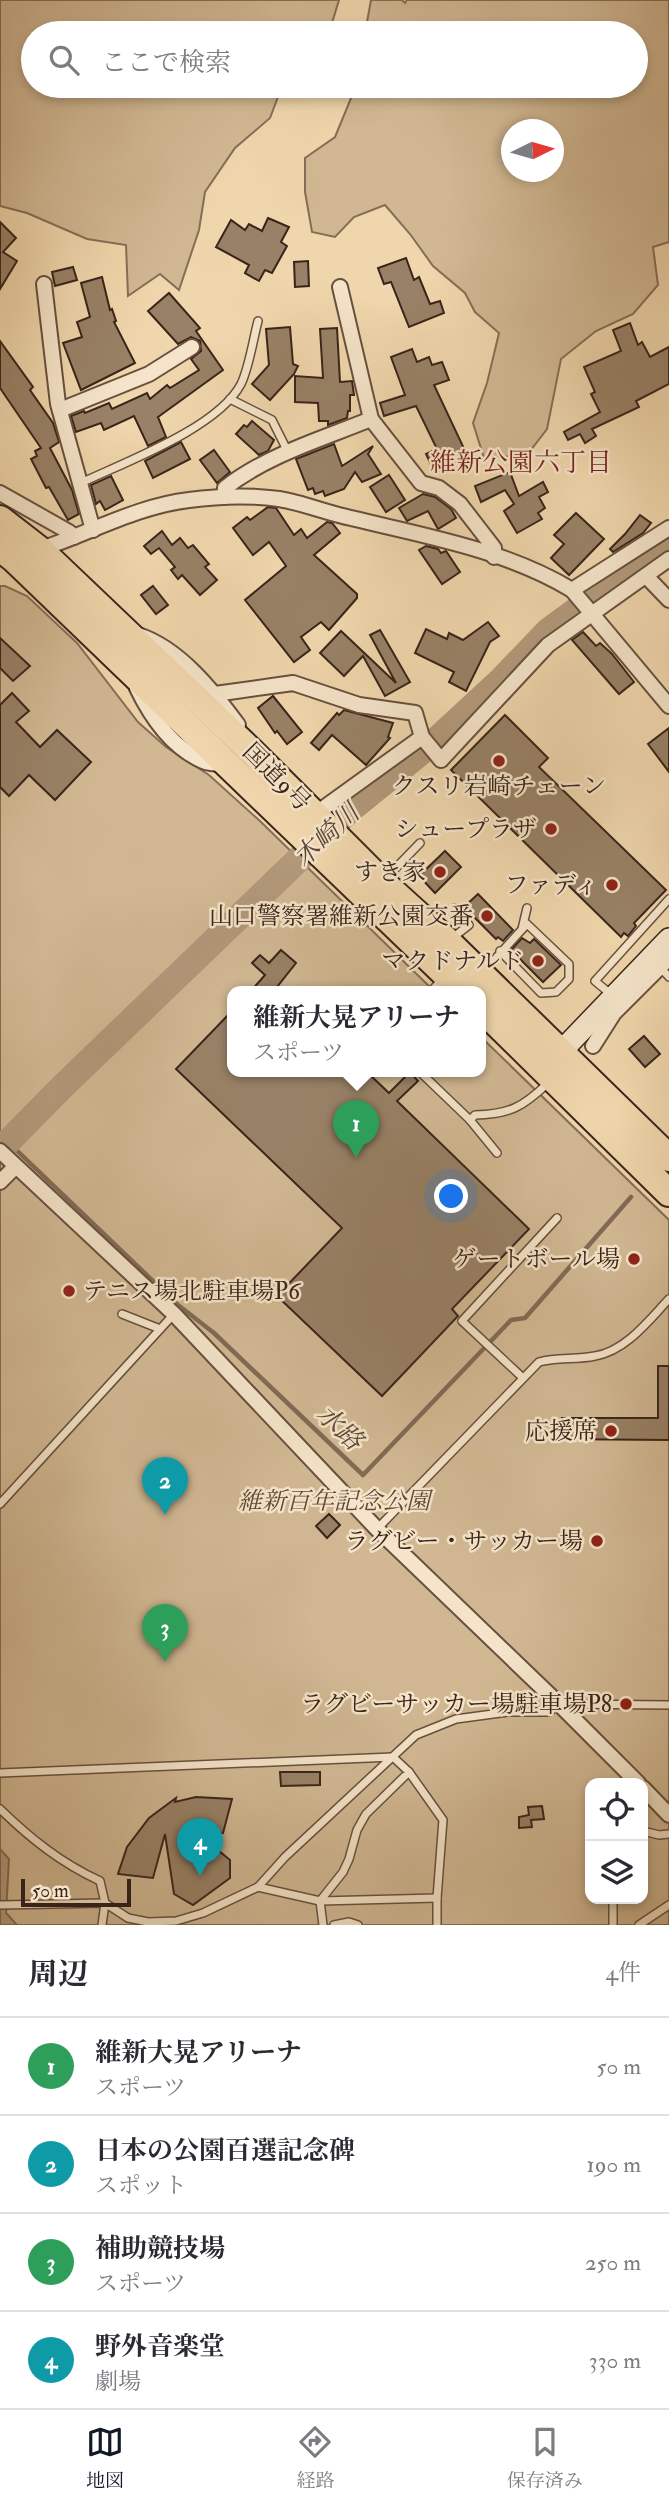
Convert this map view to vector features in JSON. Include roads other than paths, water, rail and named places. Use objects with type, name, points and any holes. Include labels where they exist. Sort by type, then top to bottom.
[{"type":"highway","name":"国道9号","points":[[0,519],[40,550],[123,630],[240,758]]},
{"type":"highway","name":"国道9号","points":[[5,557],[134,673],[240,758],[311,823],[331,849],[456,983]]},
{"type":"highway","name":"国道9号","points":[[331,849],[382,882],[447,941],[456,983]]},
{"type":"highway","name":"国道9号","points":[[486,1009],[553,1066],[669,1193]]},
{"type":"highway","name":"国道9号","points":[[486,1012],[669,1158]]},
{"type":"street","points":[[44,284],[60,410],[93,530]]},
{"type":"street","points":[[340,287],[371,419],[421,483],[439,488],[460,504],[494,548],[494,556]]},
{"type":"street","points":[[60,410],[149,374],[191,347]]},
{"type":"street","points":[[224,497],[225,488],[240,477],[289,453],[371,419]]},
{"type":"street","points":[[0,493],[74,537]]},
{"type":"street","points":[[5,557],[40,550],[140,512],[187,500],[224,497],[281,499],[455,543],[540,572],[572,590],[669,706]]},
{"type":"street","points":[[572,590],[669,528]]},
{"type":"street","points":[[215,694],[293,683],[359,705],[415,713],[422,737],[440,760],[548,645],[669,559]]},
{"type":"street","points":[[646,576],[669,600]]},
{"type":"street","points":[[123,630],[152,639],[199,676],[244,733],[240,758]]},
{"type":"street","points":[[311,823],[422,737]]},
{"type":"street","points":[[593,1046],[614,1013],[662,965],[669,939]]},
{"type":"street","points":[[553,1066],[613,997],[662,965]]},
{"type":"street","points":[[0,1151],[174,1314],[377,1529],[633,1778]]},
{"type":"street","points":[[0,1182],[15,1167]]},
{"type":"street","points":[[648,1793],[669,1815]]},
{"type":"lane","points":[[80,484],[189,431],[225,406],[241,384],[258,321]]},
{"type":"lane","points":[[230,399],[272,419],[289,453]]},
{"type":"lane","points":[[382,882],[420,843]]},
{"type":"lane","points":[[613,997],[595,981],[669,899]]},
{"type":"lane","points":[[447,941],[469,925],[455,908]]},
{"type":"lane","points":[[522,929],[527,908]]},
{"type":"lane","points":[[456,983],[500,951],[527,924],[569,964],[569,979],[556,992],[541,993],[500,951]]},
{"type":"lane","points":[[470,1120],[475,1115],[499,1114],[516,1109],[529,1101],[553,1066]]},
{"type":"lane","points":[[425,1077],[470,1120],[497,1153]]},
{"type":"lane","points":[[523,1378],[462,1321],[557,1218]]},
{"type":"lane","points":[[377,1529],[539,1362],[596,1356],[611,1351],[626,1341],[669,1299]]},
{"type":"lane","points":[[122,1314],[160,1329]]},
{"type":"lane","points":[[0,1504],[174,1314]]},
{"type":"lane","points":[[0,1905],[105,1903],[128,1918],[148,1922],[176,1921],[203,1913],[258,1887],[285,1857],[416,1735],[456,1719],[508,1712],[549,1712],[559,1704],[669,1705]]},
{"type":"lane","points":[[0,1773],[393,1757],[410,1772],[443,1820],[437,1925]]},
{"type":"lane","points":[[323,1925],[320,1901],[343,1872],[357,1830],[366,1814],[410,1772]]},
{"type":"lane","points":[[0,1809],[30,1838],[71,1867],[100,1881],[105,1903],[102,1925]]},
{"type":"lane","points":[[648,1832],[659,1835],[669,1833]]},
{"type":"lane","points":[[258,1887],[320,1901],[437,1898]]},
{"type":"lane","points":[[613,1904],[613,1925]]},
{"type":"lane","points":[[639,1925],[669,1905]]},
{"type":"lane","points":[[334,1925],[349,1922],[358,1925]]},
{"type":"waterway","name":"木崎川","points":[[0,1150],[350,810],[435,741],[501,680],[548,631],[669,542]]},
{"type":"waterway","name":"水路","points":[[8,1142],[178,1305],[214,1333],[363,1475],[511,1320],[525,1318],[631,1197]]},
{"type":"place","name":"クスリ岩崎チェーン","points":[[499,761]]},
{"type":"place","name":"シュープラザ","points":[[551,829]]},
{"type":"place","name":"すき家","points":[[440,872]]},
{"type":"place","name":"ファディ","points":[[612,885]]},
{"type":"place","name":"山口警察署維新公園交番","points":[[487,916]]},
{"type":"place","name":"マクドナルド","points":[[538,961]]},
{"type":"place","name":"維新大晃アリーナ","points":[[356,1158]]},
{"type":"place","name":"ゲートボール場","points":[[634,1259]]},
{"type":"place","name":"テニス場北駐車場P6","points":[[69,1291]]},
{"type":"place","name":"応援席","points":[[611,1431]]},
{"type":"place","name":"日本の公園百選記念碑","points":[[165,1515]]},
{"type":"place","name":"ラグビー・サッカー場","points":[[597,1541]]},
{"type":"place","name":"補助競技場","points":[[165,1662]]},
{"type":"place","name":"ラグビーサッカー場駐車場P8","points":[[626,1704]]},
{"type":"place","name":"野外音楽堂","points":[[200,1876]]},
{"type":"district","name":"維新公園六丁目","points":[[521,462]]},
{"type":"park label","name":"維新百年記念公園","points":[[334,1501]]}]
